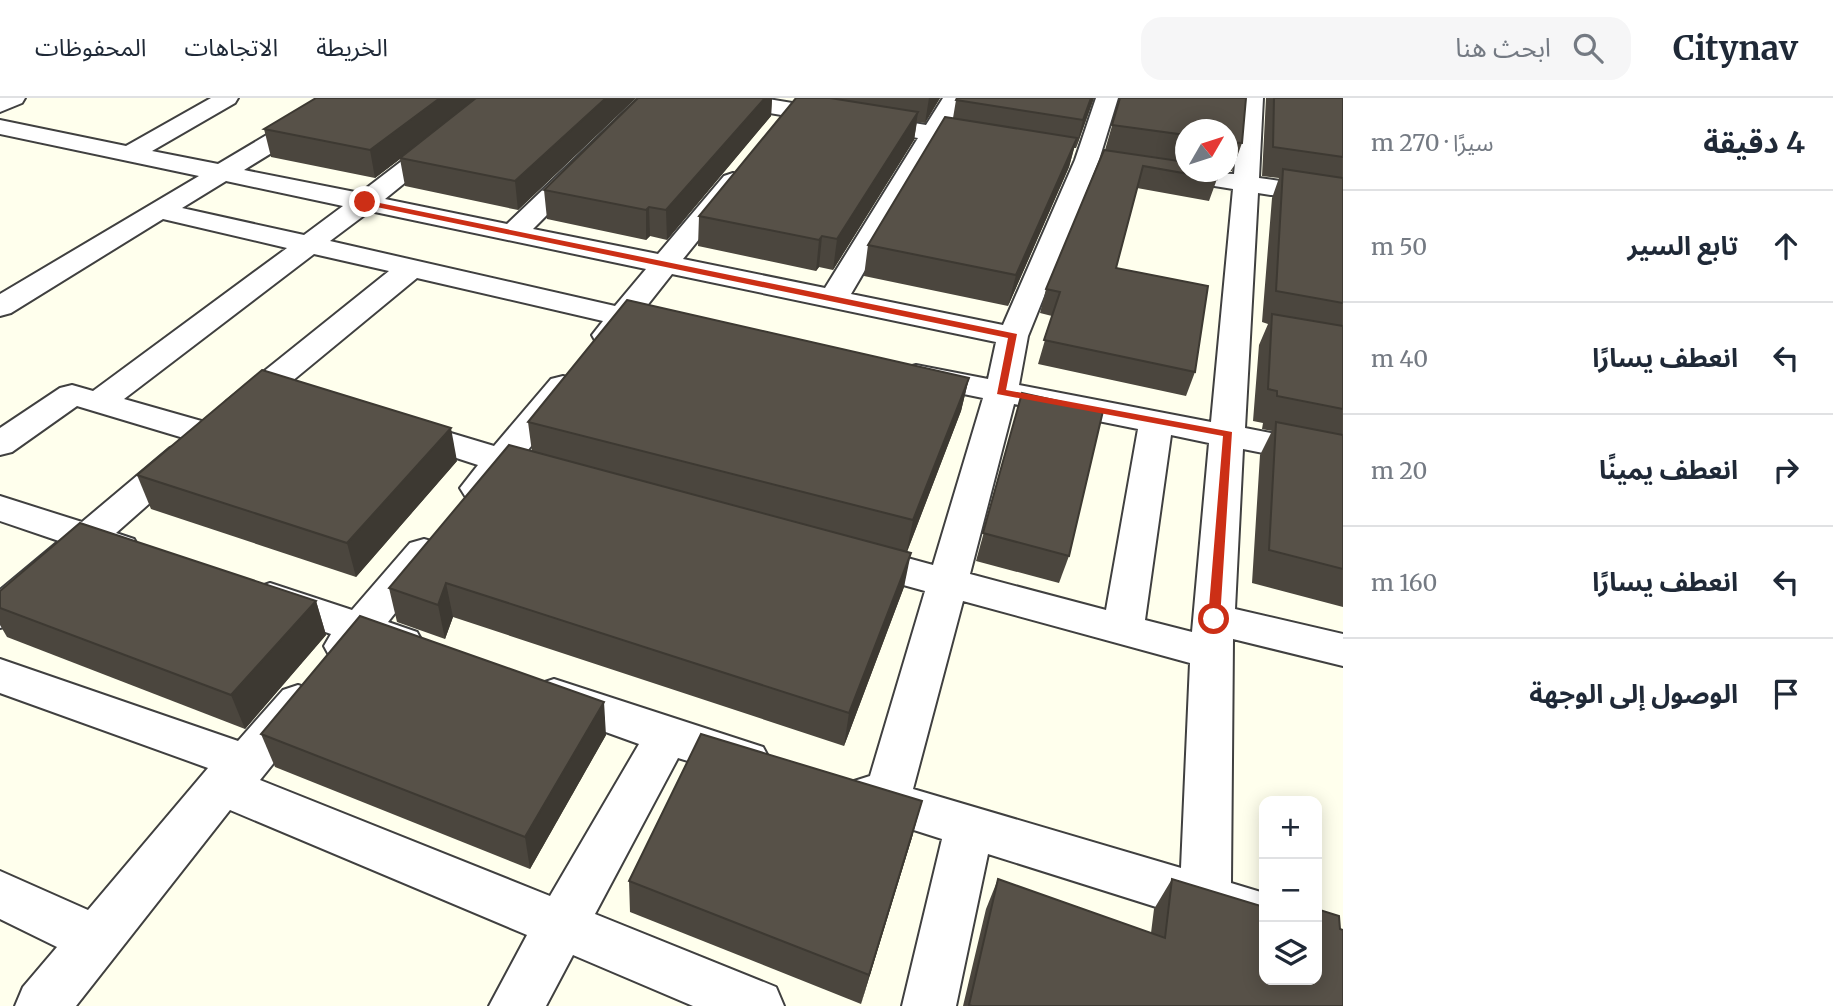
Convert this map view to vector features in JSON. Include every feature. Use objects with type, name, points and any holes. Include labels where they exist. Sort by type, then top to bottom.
[{"type":"street","points":[[0,105],[14,98]]},
{"type":"street","points":[[129,154],[227,98]]},
{"type":"street","points":[[0,307],[345,98]]},
{"type":"street","points":[[99,402],[365,202],[498,98]]},
{"type":"street","points":[[513,233],[652,98]]},
{"type":"street","points":[[722,98],[796,104],[933,134],[1010,147]]},
{"type":"street","points":[[833,299],[954,98]]},
{"type":"street","points":[[886,802],[1001,392],[1013,336],[1088,159],[1107,98]]},
{"type":"street","points":[[1205,899],[1213,636],[1228,434],[1249,331],[1247,182],[1252,98]]},
{"type":"street","points":[[42,1006],[234,774],[321,675],[622,317],[796,104]]},
{"type":"street","points":[[0,127],[1013,336]]},
{"type":"street","points":[[1141,167],[1343,198]]},
{"type":"street","points":[[162,211],[689,330]]},
{"type":"street","points":[[0,613],[207,434],[411,268]]},
{"type":"street","points":[[892,370],[1343,458]]},
{"type":"street","points":[[266,387],[305,399]]},
{"type":"street","points":[[0,444],[72,395],[207,434]]},
{"type":"street","points":[[370,419],[554,475]]},
{"type":"street","points":[[1123,630],[1156,420]]},
{"type":"street","points":[[0,508],[153,559]]},
{"type":"street","points":[[829,551],[1123,630],[1213,636],[1343,650]]},
{"type":"street","points":[[230,585],[437,655]]},
{"type":"street","points":[[0,676],[234,774],[559,926],[757,1006]]},
{"type":"street","points":[[514,682],[667,736],[783,771]]},
{"type":"street","points":[[516,1006],[667,736]]},
{"type":"street","points":[[835,786],[1259,915]]},
{"type":"street","points":[[929,1006],[969,827]]},
{"type":"street","points":[[0,894],[98,940]]},
{"type":"building","points":[[316,98],[440,98],[370,150],[264,129]]},
{"type":"building","points":[[476,98],[606,98],[515,181],[400,158]]},
{"type":"building","points":[[638,98],[765,98],[666,210],[649,207],[646,210],[544,190]]},
{"type":"building","points":[[796,98],[830,98],[918,112],[837,239],[822,236],[819,240],[699,216]]},
{"type":"building","points":[[1091,98],[1083,120],[956,100]]},
{"type":"building","points":[[1120,98],[1246,98],[1242,143],[1238,143],[1238,119],[1175,119],[1175,134],[1112,125]]},
{"type":"building","points":[[1274,98],[1343,98],[1343,157],[1273,147]]},
{"type":"building","points":[[945,117],[1077,138],[1016,275],[868,245]]},
{"type":"building","points":[[1104,150],[1175,160],[1175,172],[1143,166],[1116,268],[1208,286],[1195,372],[1044,340],[1060,292],[1046,289]]},
{"type":"building","points":[[1283,169],[1343,178],[1343,303],[1276,291]]},
{"type":"building","points":[[627,300],[969,378],[913,520],[528,422]]},
{"type":"building","points":[[1272,314],[1343,326],[1343,409],[1277,396],[1277,391],[1268,389]]},
{"type":"building","points":[[262,370],[451,428],[347,543],[137,475]]},
{"type":"building","points":[[1022,393],[1103,411],[1069,556],[983,533]]},
{"type":"building","points":[[1276,422],[1343,435],[1343,569],[1269,550]]},
{"type":"building","points":[[509,445],[911,553],[849,713],[446,583],[438,605],[389,588]]},
{"type":"building","points":[[80,523],[316,601],[231,695],[0,608],[0,591]]},
{"type":"building","points":[[360,616],[604,702],[525,837],[261,734]]},
{"type":"building","points":[[701,734],[922,801],[869,975],[629,881]]},
{"type":"building","points":[[998,879],[1165,938],[1172,879],[1259,905],[1259,985],[1322,985],[1322,911],[1339,916],[1340,929],[1343,930],[1343,1006],[969,1005]]},
{"type":"route","points":[[365,202],[1013,336],[1001,392],[1228,434],[1214,619]]}]
